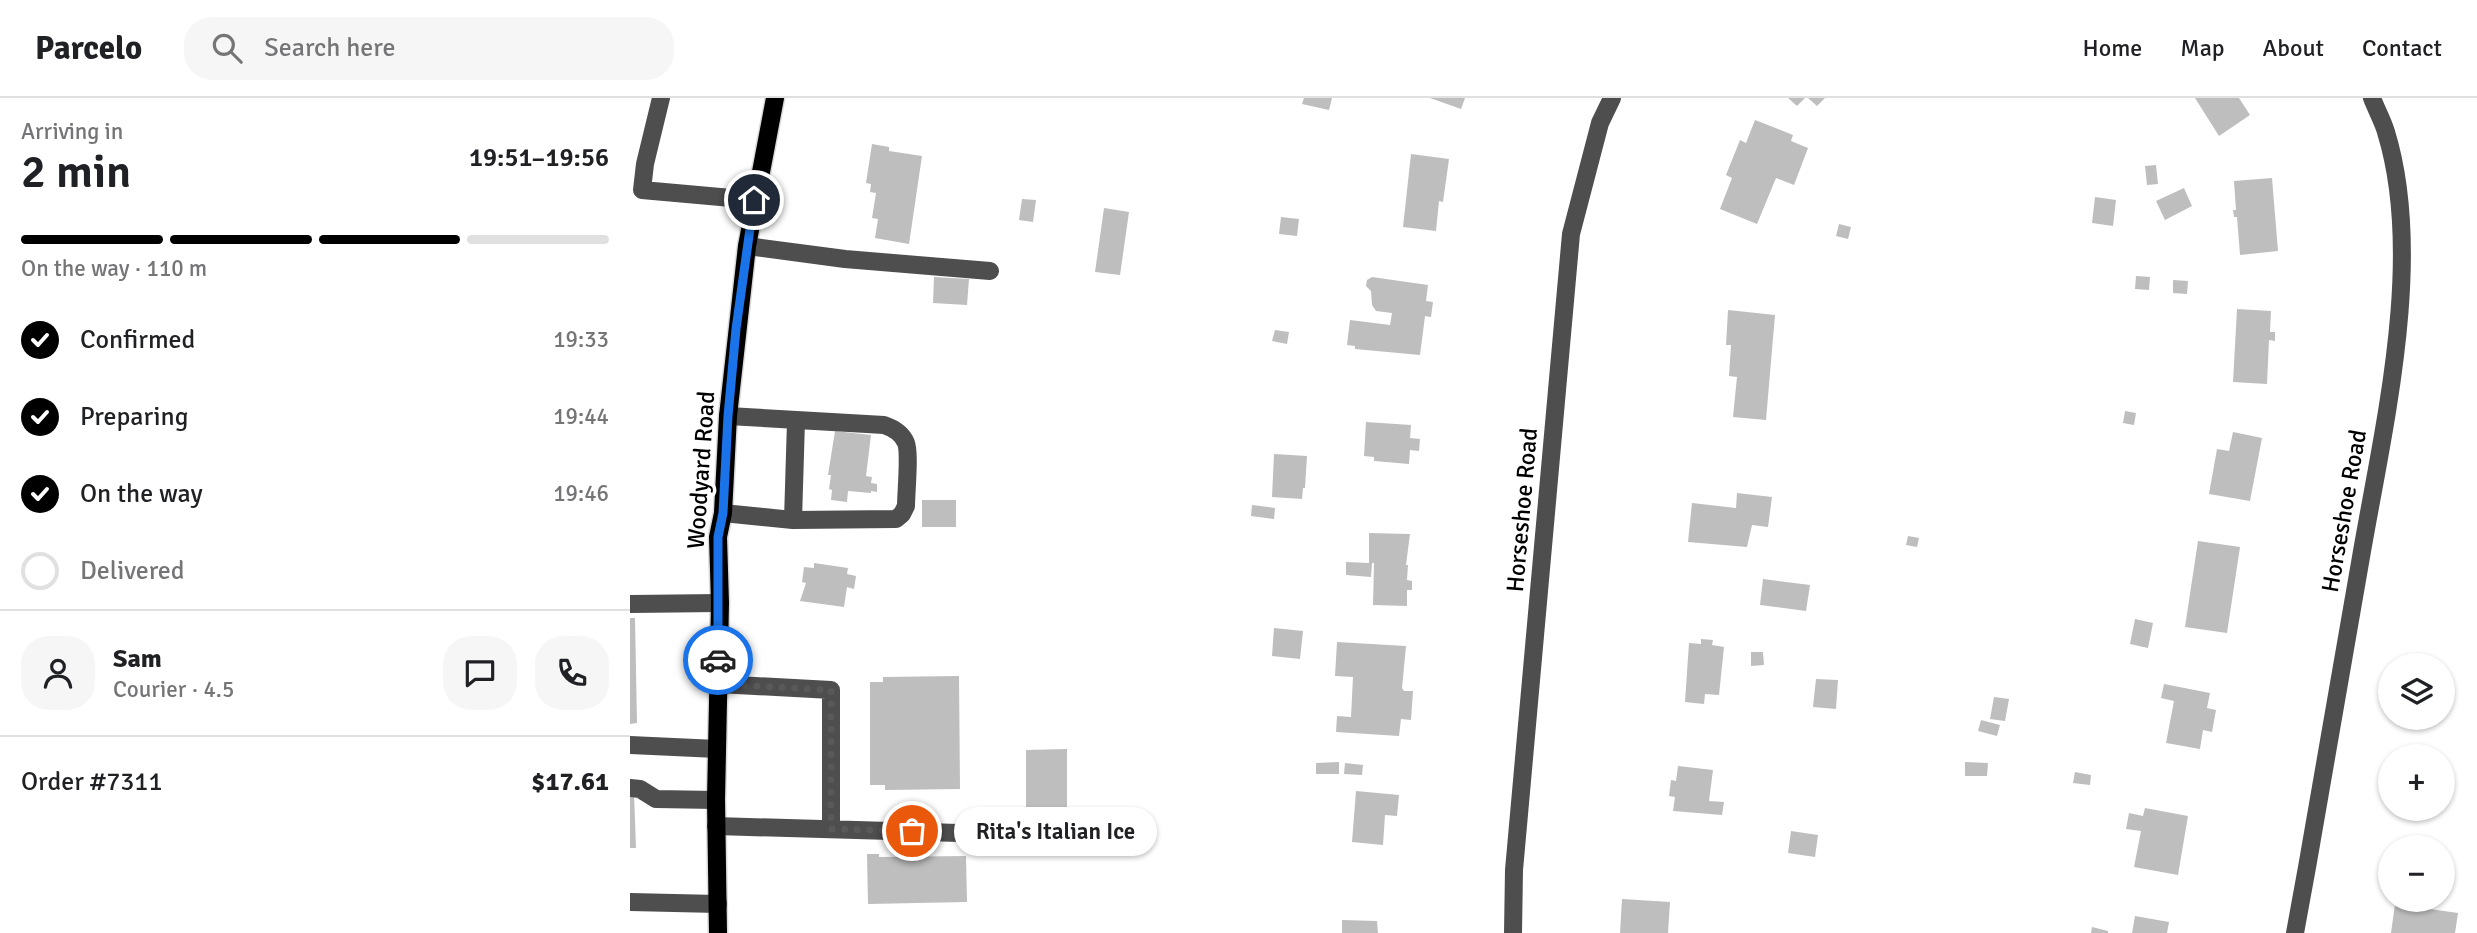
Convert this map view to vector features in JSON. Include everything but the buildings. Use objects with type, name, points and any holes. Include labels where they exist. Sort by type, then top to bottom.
[{"type":"main road","name":"Woodyard Road","points":[[718,933],[718,537],[723,513],[728,416],[747,246],[775,98]]},
{"type":"street","points":[[661,98],[645,164],[642,190],[754,200]]},
{"type":"street","name":"Horseshoe Road","points":[[1513,933],[1514,870],[1571,234],[1600,123],[1612,98]]},
{"type":"street","name":"Horseshoe Road","points":[[2295,933],[2391,380],[2400,298],[2398,188],[2386,132],[2372,98]]},
{"type":"street","points":[[747,246],[845,259],[990,271]]},
{"type":"street","points":[[723,513],[793,520],[896,519],[905,506],[907,444],[900,433],[884,425],[728,416]]},
{"type":"street","points":[[793,520],[796,421]]},
{"type":"street","points":[[630,604],[720,603]]},
{"type":"street","points":[[718,684],[831,690],[831,829]]},
{"type":"street","points":[[630,745],[717,749]]},
{"type":"street","points":[[630,788],[640,789],[656,800],[716,800]]},
{"type":"street","points":[[716,826],[993,834]]},
{"type":"street","points":[[630,902],[718,904]]},
{"type":"way so far","points":[[718,660],[718,684],[831,690],[831,829],[912,831]]},
{"type":"place","name":"Rita's Italian Ice","points":[[912,831]]},
{"type":"route","points":[[718,660],[718,537],[723,513],[736,329],[754,200]]}]
